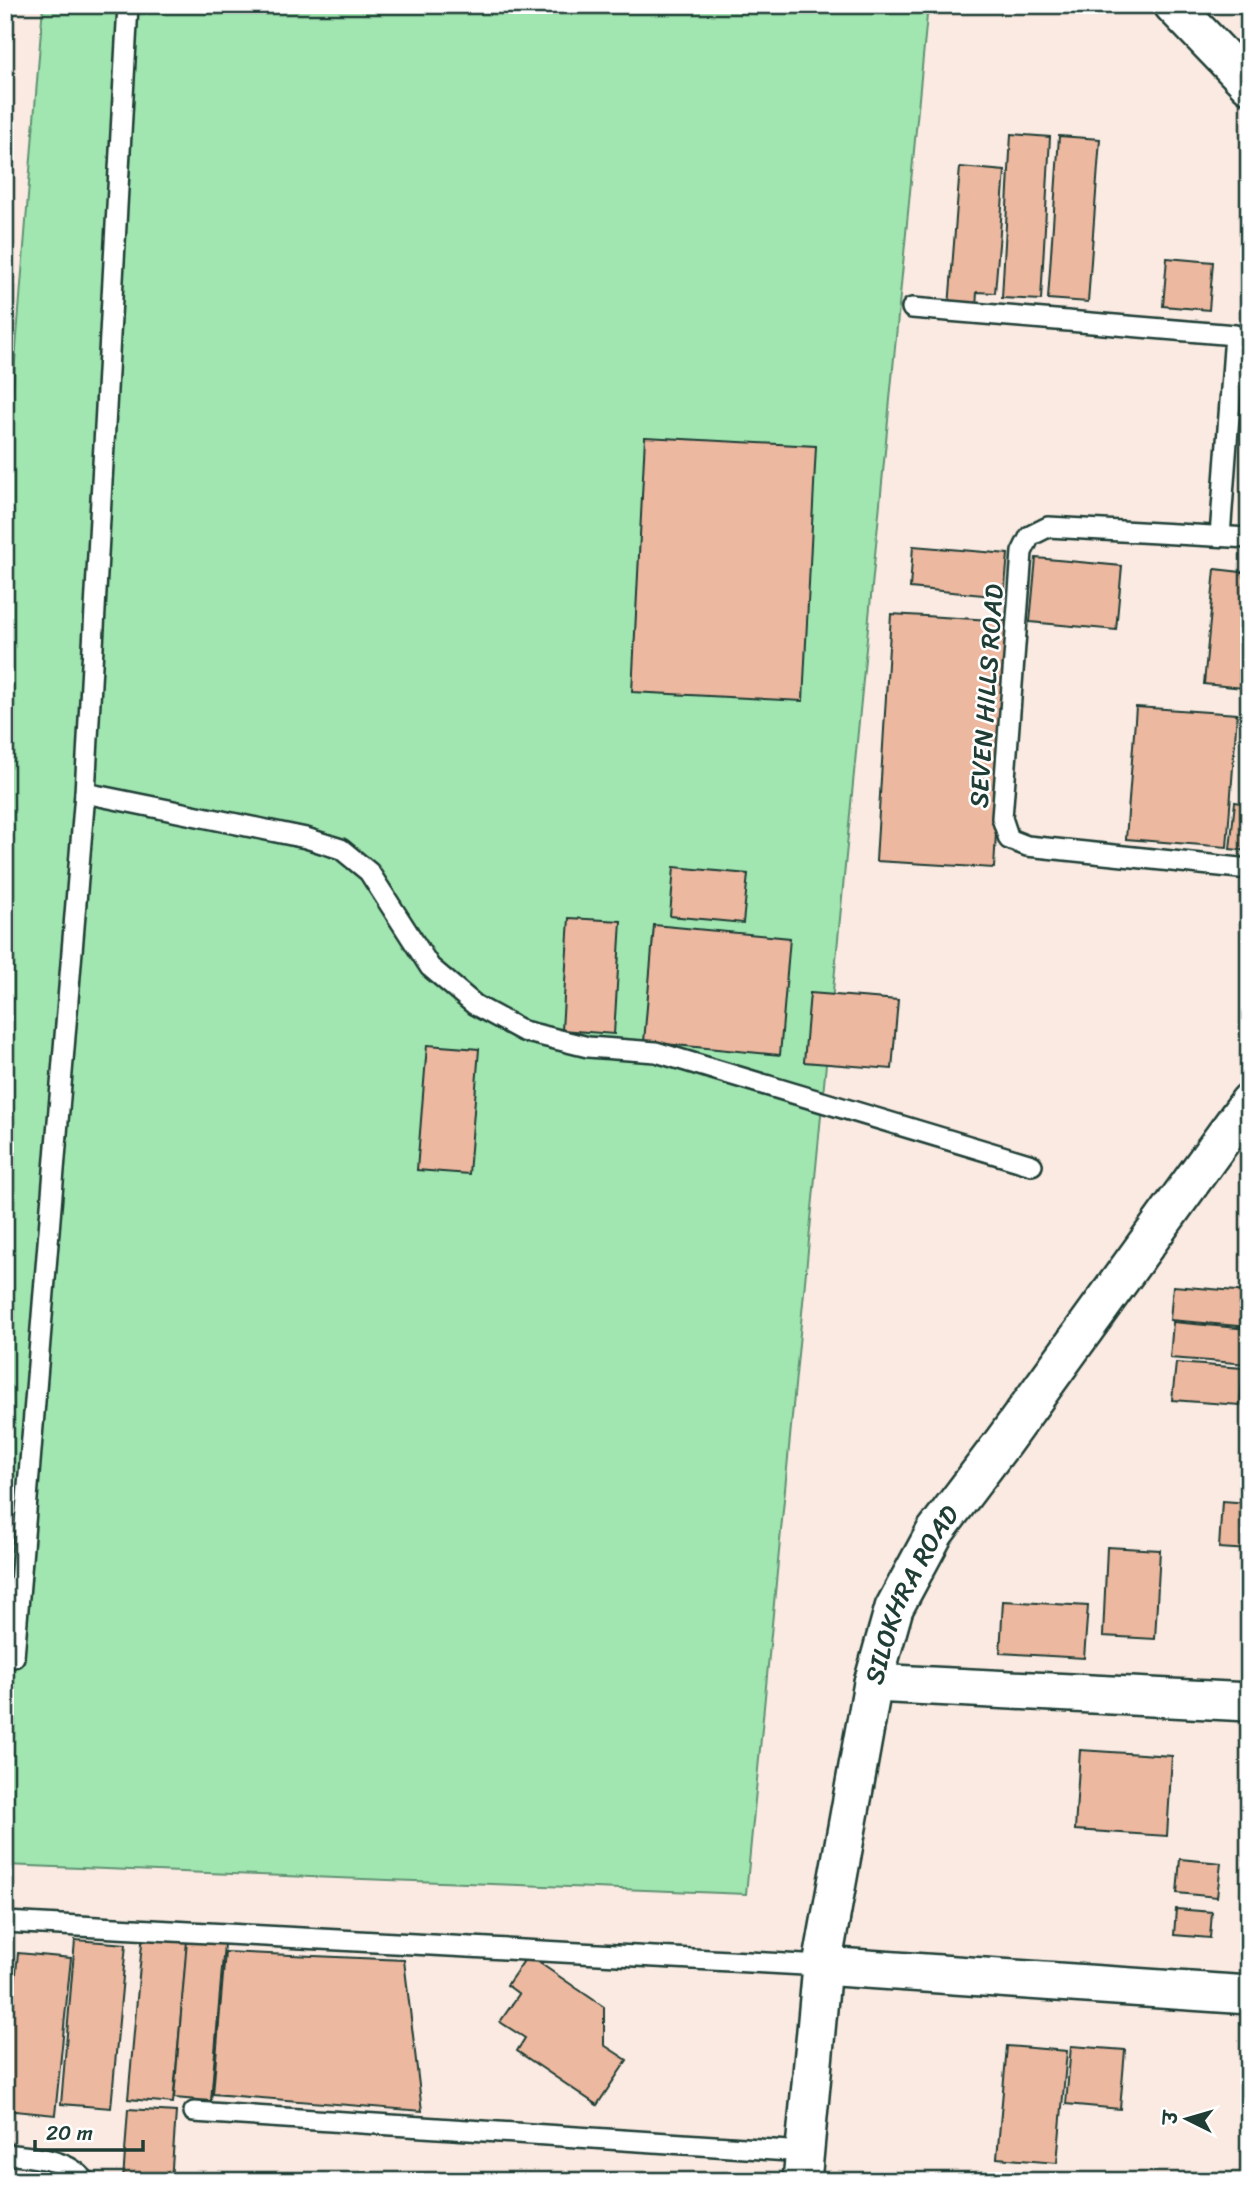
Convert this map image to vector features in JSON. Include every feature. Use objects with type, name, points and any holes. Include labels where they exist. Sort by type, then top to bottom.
[{"type":"street","points":[[1174,5],[1249,84]]},
{"type":"street","name":"SILOKHRA ROAD","points":[[804,2166],[822,1966],[873,1683],[894,1608],[935,1532],[1249,1102]]},
{"type":"street","points":[[873,1683],[1249,1702]]},
{"type":"street","points":[[822,1966],[1249,1995]]},
{"type":"lane","points":[[14,1657],[85,793],[128,5]]},
{"type":"lane","points":[[912,308],[1235,335],[1220,536]]},
{"type":"lane","name":"SEVEN HILLS ROAD","points":[[1249,538],[1048,527],[1030,536],[1022,552],[1002,818],[1009,839],[1027,846],[1249,869]]},
{"type":"lane","points":[[85,793],[306,838],[341,849],[369,872],[430,967],[475,1005],[523,1031],[588,1047],[656,1052],[1032,1165]]},
{"type":"lane","points":[[5,1922],[822,1966]]},
{"type":"lane","points":[[194,2112],[804,2166]]},
{"type":"lane","points":[[5,2154],[49,2160],[78,2172],[85,2181]]},
{"type":"green space","points":[[43,5],[928,5],[746,1894],[5,1865],[5,489]]},
{"type":"building","points":[[1011,134],[1050,137],[1041,300],[1002,298]]},
{"type":"building","points":[[1059,136],[1100,139],[1088,302],[1048,299]]},
{"type":"building","points":[[960,167],[1005,171],[995,293],[977,292],[976,309],[949,307]]},
{"type":"building","points":[[1167,258],[1213,262],[1209,310],[1163,306]]},
{"type":"building","points":[[645,437],[816,446],[803,701],[632,692]]},
{"type":"building","points":[[913,546],[1008,554],[1004,597],[910,588]]},
{"type":"building","points":[[1036,558],[1122,566],[1116,630],[1030,622]]},
{"type":"building","points":[[1215,569],[1249,573],[1249,635],[1243,688],[1204,684]]},
{"type":"building","points":[[891,614],[1008,621],[994,868],[876,861]]},
{"type":"building","points":[[1136,707],[1237,714],[1227,847],[1126,839]]},
{"type":"building","points":[[1235,802],[1249,804],[1249,851],[1230,849]]},
{"type":"building","points":[[674,867],[748,874],[743,923],[670,916]]},
{"type":"building","points":[[569,918],[621,921],[614,1034],[562,1030]]},
{"type":"building","points":[[654,925],[790,938],[780,1055],[644,1042]]},
{"type":"building","points":[[810,993],[898,1000],[892,1069],[804,1062]]},
{"type":"building","points":[[427,1045],[479,1049],[469,1174],[417,1170]]},
{"type":"building","points":[[1173,1286],[1249,1292],[1249,1327],[1170,1320]]},
{"type":"building","points":[[1173,1322],[1249,1329],[1249,1364],[1170,1358]]},
{"type":"building","points":[[1176,1363],[1243,1368],[1240,1405],[1172,1400]]},
{"type":"building","points":[[1222,1501],[1249,1503],[1249,1550],[1219,1548]]},
{"type":"building","points":[[1107,1547],[1160,1550],[1155,1639],[1103,1636]]},
{"type":"building","points":[[1241,1556],[1249,1557],[1249,1593],[1239,1592]]},
{"type":"building","points":[[1003,1601],[1088,1606],[1084,1658],[1000,1653]]},
{"type":"building","points":[[1080,1750],[1172,1756],[1167,1836],[1075,1830]]},
{"type":"building","points":[[1180,1859],[1221,1863],[1217,1897],[1177,1893]]},
{"type":"building","points":[[1176,1909],[1212,1912],[1210,1938],[1174,1935]]},
{"type":"building","points":[[143,1932],[188,1936],[173,2103],[128,2099]]},
{"type":"building","points":[[75,1940],[126,1944],[111,2108],[61,2104]]},
{"type":"building","points":[[187,1940],[224,1944],[211,2101],[174,2098]]},
{"type":"building","points":[[225,1952],[404,1960],[422,2111],[213,2094]]},
{"type":"building","points":[[18,1953],[71,1958],[55,2115],[5,2110],[5,2082]]},
{"type":"building","points":[[528,1955],[604,2007],[604,2045],[627,2060],[597,2105],[517,2051],[525,2038],[500,2022],[519,1994],[507,1985]]},
{"type":"building","points":[[1007,2046],[1067,2051],[1057,2163],[997,2158]]},
{"type":"building","points":[[1071,2046],[1125,2050],[1120,2109],[1066,2104]]},
{"type":"building","points":[[128,2109],[176,2112],[171,2181],[123,2181]]}]
